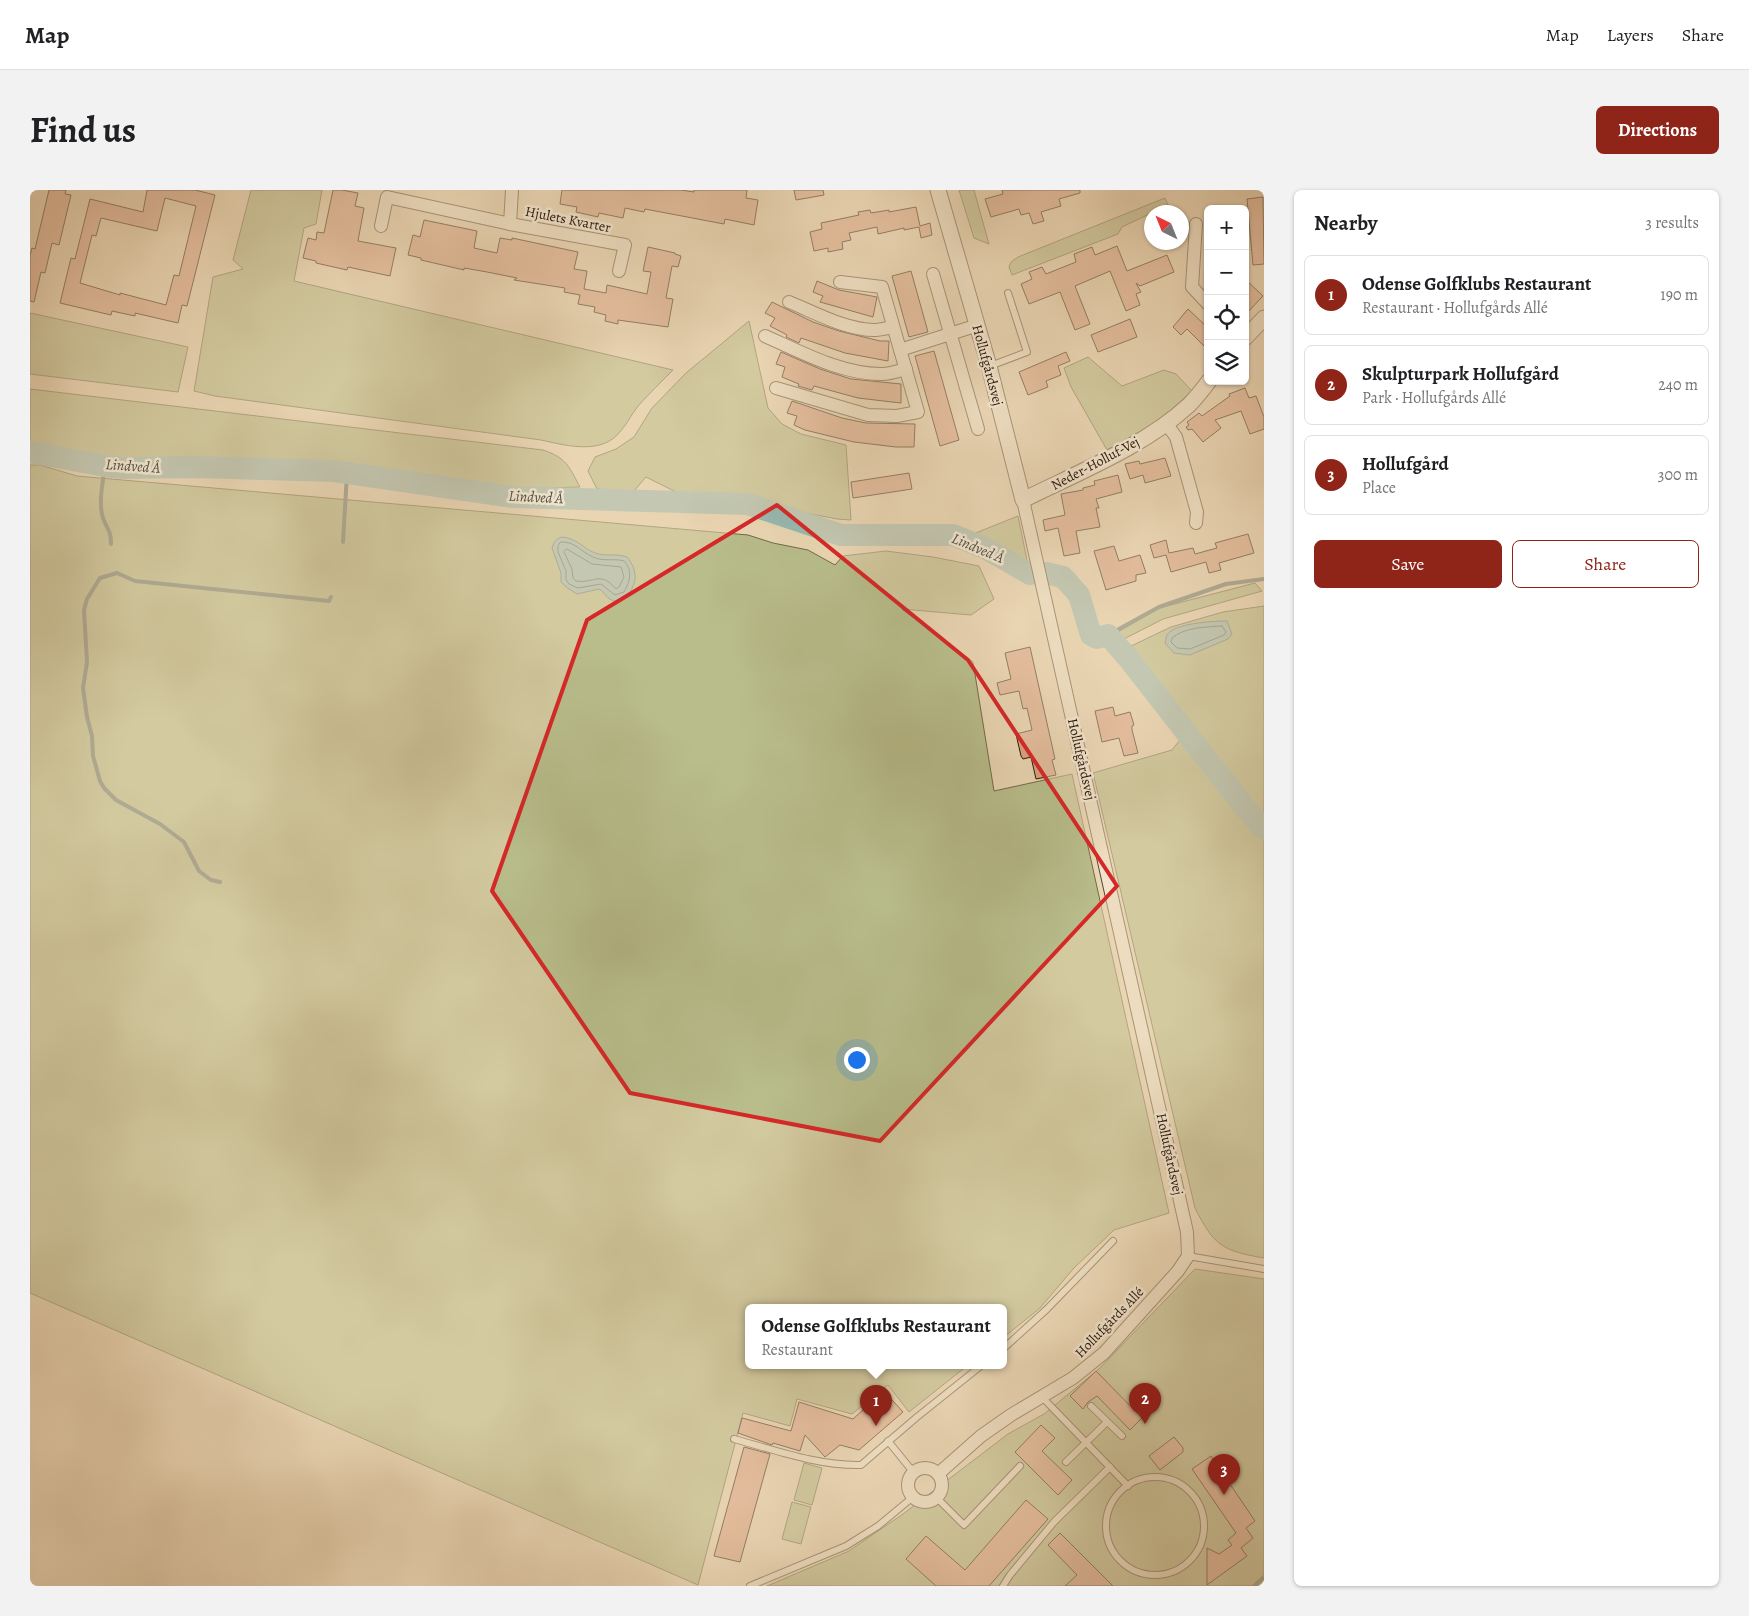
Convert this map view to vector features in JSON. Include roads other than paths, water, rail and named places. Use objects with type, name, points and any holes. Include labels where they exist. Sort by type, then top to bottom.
[{"type":"street","name":"Hjulets Kvarter","points":[[510,224],[512,190]]},
{"type":"street","name":"Hollufgårdsvej","points":[[938,190],[978,325],[1023,500],[1187,1232],[1188,1256]]},
{"type":"street","name":"Hjulets Kvarter","points":[[381,226],[387,197],[510,224],[625,245],[619,271]]},
{"type":"street","points":[[1196,224],[1192,287],[1204,300]]},
{"type":"street","points":[[933,274],[978,429]]},
{"type":"street","points":[[776,388],[868,415],[897,416],[918,412],[882,287],[840,282]]},
{"type":"street","points":[[788,302],[859,329],[874,330],[893,327]]},
{"type":"street","points":[[1249,334],[1264,318]]},
{"type":"street","points":[[900,350],[978,325]]},
{"type":"street","points":[[765,336],[819,360],[858,372],[883,374],[906,369]]},
{"type":"street","name":"Neder-Holluf-Vej","points":[[1023,500],[1123,450],[1166,423],[1190,404],[1206,385]]},
{"type":"street","points":[[1166,423],[1176,437],[1197,512],[1196,523]]},
{"type":"street","name":"Hollufgårds Allé","points":[[938,1474],[981,1436],[1041,1396],[1073,1378],[1104,1353],[1178,1271],[1188,1256]]},
{"type":"street","points":[[929,1469],[938,1474],[942,1484],[937,1498],[931,1502],[924,1502],[912,1497],[908,1484],[914,1473],[918,1470],[929,1469]]},
{"type":"lane","points":[[989,366],[1026,352],[1008,293]]},
{"type":"lane","points":[[1007,1345],[1047,1309],[1113,1241]]},
{"type":"lane","points":[[1188,1256],[1264,1269]]},
{"type":"lane","points":[[734,1439],[841,1466],[861,1466],[888,1441],[977,1369]]},
{"type":"lane","points":[[1041,1396],[1128,1486]]},
{"type":"lane","points":[[1091,1406],[1122,1436]]},
{"type":"lane","points":[[1066,1462],[1107,1422]]},
{"type":"lane","points":[[888,1441],[914,1473]]},
{"type":"lane","points":[[937,1498],[964,1525],[1020,1466]]},
{"type":"lane","points":[[1003,1586],[1054,1522],[1110,1467]]},
{"type":"lane","points":[[1164,1478],[1185,1488],[1196,1499],[1204,1520],[1203,1536],[1198,1550],[1182,1567],[1169,1574],[1146,1575],[1131,1569],[1114,1554],[1106,1532],[1107,1517],[1112,1503],[1122,1490],[1128,1486],[1142,1479],[1164,1478]]},
{"type":"lane","points":[[750,1586],[846,1546],[878,1526],[912,1497]]},
{"type":"water","points":[[563,537],[577,542],[595,553],[627,557],[633,567],[635,576],[629,594],[619,601],[615,601],[599,589],[577,594],[566,587],[561,582],[561,573],[552,548],[559,538]]},
{"type":"water","points":[[1227,621],[1232,634],[1228,639],[1190,655],[1174,653],[1165,643],[1167,635],[1171,631],[1186,625]]},
{"type":"waterway","name":"Lindved Å","points":[[30,452],[123,468],[195,467],[334,471],[513,497],[748,504],[841,535],[953,535],[985,548],[1030,574]]},
{"type":"waterway","points":[[105,466],[101,505],[111,544]]},
{"type":"waterway","points":[[343,542],[347,473]]},
{"type":"waterway","points":[[220,882],[211,880],[199,871],[184,842],[160,824],[116,800],[100,781],[93,756],[92,736],[83,688],[87,662],[84,610],[87,599],[100,578],[117,573],[135,581],[329,601],[331,597]]},
{"type":"waterway","name":"Lindved Å","points":[[1046,573],[1063,577],[1079,595],[1091,635],[1097,638],[1108,635],[1264,829]]},
{"type":"waterway","points":[[1108,635],[1159,607],[1226,584],[1264,579]]},
{"type":"waterway","points":[[1254,1586],[1264,1577]]},
{"type":"place","name":"Skulpturpark Hollufgård","points":[[1145,1424]]},
{"type":"place","name":"Odense Golfklubs Restaurant","points":[[876,1426]]},
{"type":"place","name":"Hollufgård","points":[[1224,1495]]}]
